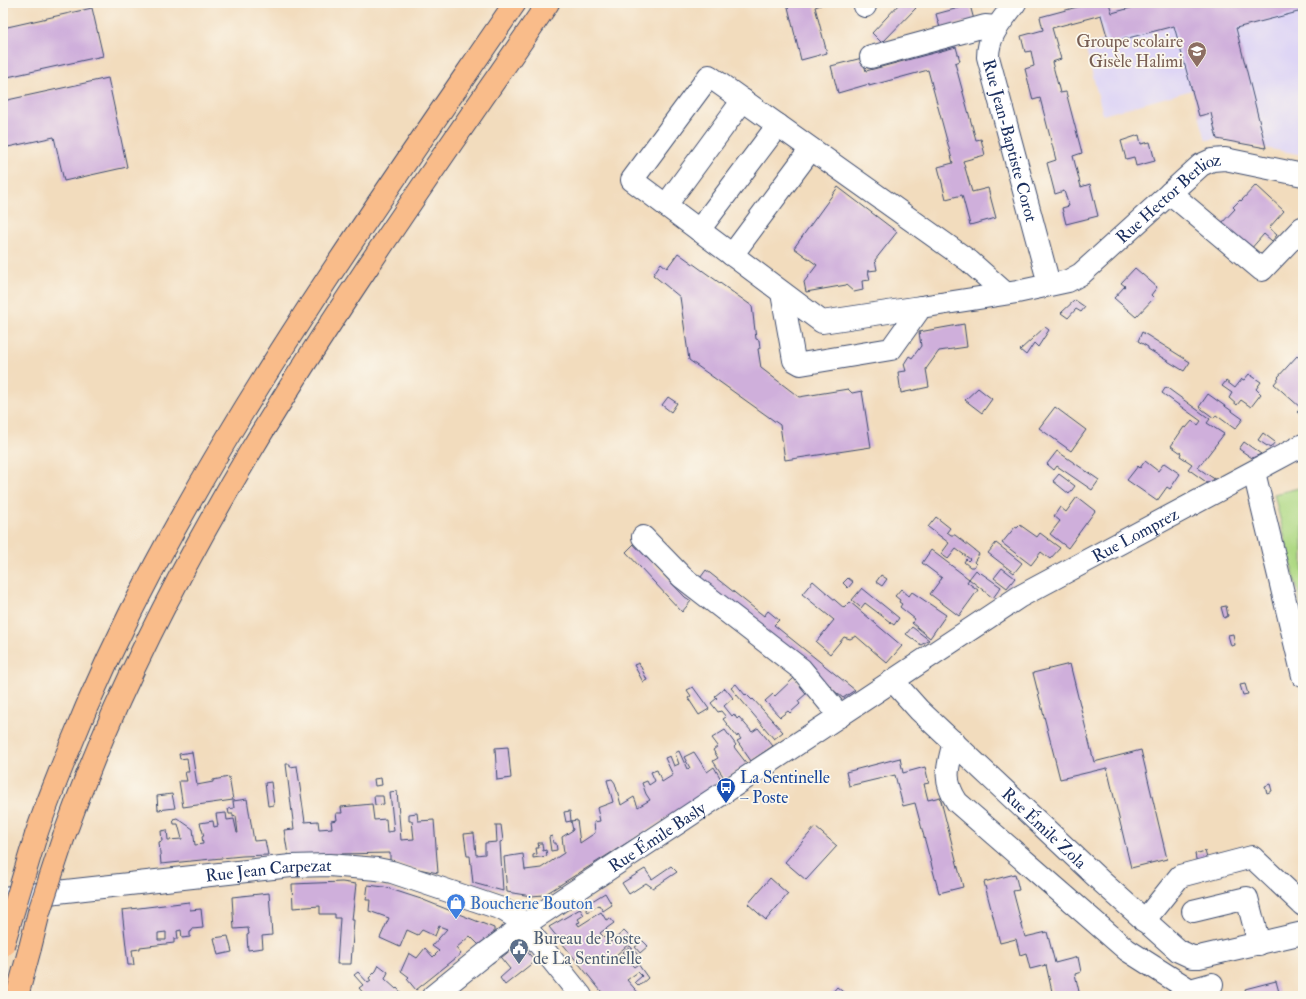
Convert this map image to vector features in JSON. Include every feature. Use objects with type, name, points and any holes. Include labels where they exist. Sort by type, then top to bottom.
[{"type":"highway","points":[[3,945],[45,809],[78,726],[108,658],[143,588],[206,473],[261,381],[337,264],[515,3]]},
{"type":"highway","points":[[17,996],[39,912],[64,836],[86,778],[127,680],[158,617],[211,519],[275,410],[344,301],[548,3]]},
{"type":"highway","points":[[509,60],[564,3]]},
{"type":"street","name":"Rue Jean-Baptiste Corot","points":[[1015,3],[997,27],[989,42],[988,57],[1049,284]]},
{"type":"street","points":[[871,57],[985,26],[997,27]]},
{"type":"street","name":"Rue Hector Berlioz","points":[[743,100],[709,76],[632,180],[822,322],[1005,294],[1068,281],[1081,274],[1201,165],[1217,159],[1225,159],[1303,175]]},
{"type":"street","points":[[666,205],[743,100],[969,261],[1005,294]]},
{"type":"street","points":[[698,230],[778,125]]},
{"type":"street","points":[[732,255],[811,149]]},
{"type":"street","points":[[1170,193],[1262,270],[1302,228]]},
{"type":"street","points":[[782,293],[794,360],[801,364],[891,349],[921,307]]},
{"type":"street","name":"Rue Lomprez","points":[[970,629],[1032,589],[1303,445]]},
{"type":"street","points":[[1254,472],[1303,676]]},
{"type":"street","points":[[643,537],[682,577],[801,669],[840,716]]},
{"type":"street","name":"Rue Émile Basly","points":[[433,996],[524,925],[970,629]]},
{"type":"street","name":"Rue Émile Zola","points":[[893,681],[919,710],[1179,952],[1192,957],[1207,956],[1303,933]]},
{"type":"street","points":[[954,742],[948,764],[947,780],[949,788],[957,802],[1127,950],[1190,990],[1212,990],[1207,956]]},
{"type":"street","points":[[1144,921],[1180,876],[1252,857],[1303,905]]},
{"type":"street","name":"Rue Jean Carpezat","points":[[3,898],[284,867],[345,865],[377,869],[392,872],[510,913],[524,925],[581,996]]},
{"type":"street","points":[[1193,911],[1247,898],[1259,944]]},
{"type":"shaded area","name":"Groupe scolaire Gisèle Halimi","points":[[1149,3],[1303,3],[1303,155],[1217,139],[1206,140],[1192,90],[1103,115],[1085,46],[1104,40],[1098,16]]},
{"type":"green space","points":[[1303,487],[1303,613],[1274,494]]},
{"type":"building","points":[[787,3],[820,3],[821,5],[815,7],[827,53],[801,60]]},
{"type":"building","points":[[900,3],[911,3],[916,8],[882,43],[872,33]]},
{"type":"building","points":[[1092,3],[1109,3],[1112,13],[1149,3],[1303,3],[1303,17],[1298,12],[1236,28],[1266,148],[1217,139],[1211,113],[1199,116],[1174,26],[1109,43],[1101,15],[1052,28],[1061,59],[1052,62],[1060,93],[1066,92],[1082,153],[1073,156],[1081,187],[1090,184],[1098,216],[1066,224],[1062,208],[1069,206],[1064,191],[1055,194],[1047,163],[1056,160],[1040,98],[1033,100],[1025,69],[1034,66],[1031,51],[1025,52],[1021,36],[1043,30],[1040,17]]},
{"type":"building","points":[[970,5],[974,20],[940,28],[936,14]]},
{"type":"building","points":[[92,8],[103,56],[3,78],[3,28]]},
{"type":"building","points":[[956,47],[960,61],[955,63],[959,78],[976,140],[981,139],[985,155],[963,161],[972,192],[988,188],[996,218],[970,225],[962,195],[946,199],[938,167],[953,163],[928,70],[838,93],[831,66],[862,58],[866,71]]},
{"type":"building","points":[[108,78],[127,167],[64,181],[54,137],[8,147],[3,126],[3,101]]},
{"type":"building","points":[[1139,135],[1141,144],[1150,142],[1155,161],[1136,166],[1134,157],[1126,159],[1121,141]]},
{"type":"building","points":[[1256,185],[1284,211],[1269,228],[1277,235],[1272,241],[1264,234],[1249,251],[1220,225],[1235,209],[1233,207]]},
{"type":"building","points":[[838,187],[897,232],[875,260],[877,270],[868,271],[870,280],[862,281],[863,290],[854,292],[846,285],[806,292],[804,282],[817,265],[794,248]]},
{"type":"building","points":[[678,253],[752,306],[756,339],[759,340],[760,348],[758,349],[761,368],[799,397],[848,389],[852,393],[862,391],[871,447],[785,460],[780,425],[689,360],[680,297],[653,275],[661,263],[667,268]]},
{"type":"building","points":[[1135,268],[1157,287],[1151,295],[1154,298],[1136,317],[1114,298],[1125,286],[1121,283]]},
{"type":"building","points":[[1075,300],[1085,307],[1081,312],[1076,309],[1068,318],[1061,313]]},
{"type":"building","points":[[964,324],[967,347],[939,351],[926,369],[929,387],[901,393],[898,372],[906,371],[904,364],[909,356],[912,358],[921,346],[919,332]]},
{"type":"building","points":[[1045,327],[1049,330],[1038,347],[1034,343],[1026,355],[1020,350]]},
{"type":"building","points":[[1142,332],[1190,362],[1184,371],[1148,349],[1148,347],[1138,341]]},
{"type":"building","points":[[1297,356],[1303,361],[1303,417],[1297,412],[1301,408],[1274,384],[1279,378],[1278,377]]},
{"type":"building","points":[[1249,374],[1261,382],[1256,389],[1261,394],[1251,407],[1241,400],[1237,405],[1229,398],[1232,393],[1222,386],[1226,381],[1235,388],[1242,379],[1244,380]]},
{"type":"building","points":[[1166,387],[1210,419],[1207,423],[1224,434],[1198,468],[1216,480],[1209,484],[1188,469],[1192,464],[1180,456],[1181,453],[1171,446],[1184,427],[1186,428],[1192,421],[1198,425],[1201,421],[1162,393]]},
{"type":"building","points":[[978,388],[992,399],[982,413],[965,400]]},
{"type":"building","points":[[1208,394],[1243,419],[1235,429],[1216,415],[1214,418],[1199,407]]},
{"type":"building","points":[[668,397],[677,403],[671,412],[662,405]]},
{"type":"building","points":[[1055,407],[1086,430],[1071,451],[1039,428]]},
{"type":"building","points":[[1263,433],[1275,442],[1270,448],[1258,440]]},
{"type":"building","points":[[1244,442],[1261,454],[1252,458],[1239,449]]},
{"type":"building","points":[[1057,451],[1099,480],[1092,490],[1057,466],[1054,470],[1047,464]]},
{"type":"building","points":[[1145,461],[1158,471],[1164,463],[1180,474],[1170,489],[1167,487],[1157,501],[1127,480],[1138,466],[1140,468]]},
{"type":"building","points":[[1059,474],[1075,486],[1069,494],[1053,481]]},
{"type":"building","points":[[1077,497],[1095,511],[1068,548],[1050,534],[1060,521],[1054,516],[1060,507],[1066,512]]},
{"type":"building","points":[[936,517],[950,528],[947,532],[951,535],[955,535],[979,554],[974,562],[976,564],[974,567],[970,567],[964,562],[966,559],[968,561],[970,559],[956,549],[948,559],[941,554],[949,543],[928,527]]},
{"type":"building","points":[[1020,525],[1037,537],[1040,533],[1060,548],[1050,559],[1041,552],[1031,565],[1002,543],[1015,527],[1017,528]]},
{"type":"building","points":[[996,543],[1022,563],[1014,573],[988,553]]},
{"type":"building","points":[[634,544],[685,597],[691,601],[682,612],[626,552]]},
{"type":"building","points":[[931,550],[969,579],[967,582],[978,590],[959,616],[930,594],[942,578],[922,563]]},
{"type":"building","points":[[1002,568],[1015,578],[1007,588],[994,578]]},
{"type":"building","points":[[706,570],[764,616],[768,611],[779,620],[774,625],[855,690],[843,698],[698,581]]},
{"type":"building","points":[[976,570],[1001,587],[993,598],[969,579]]},
{"type":"building","points":[[881,575],[887,579],[882,586],[876,582]]},
{"type":"building","points":[[848,578],[853,582],[848,588],[843,583]]},
{"type":"building","points":[[813,581],[844,608],[850,602],[902,646],[887,663],[856,636],[850,639],[844,637],[830,654],[816,642],[834,620],[802,594]]},
{"type":"building","points":[[862,588],[899,618],[894,625],[865,603],[861,608],[852,600]]},
{"type":"building","points":[[901,589],[909,596],[912,592],[946,615],[930,638],[912,623],[915,619],[900,607],[902,604],[895,596]]},
{"type":"building","points":[[1226,606],[1228,616],[1224,618],[1221,607]]},
{"type":"building","points":[[912,627],[929,640],[921,645],[906,634]]},
{"type":"building","points":[[1233,634],[1235,645],[1231,646],[1228,635]]},
{"type":"building","points":[[639,663],[647,680],[643,682],[634,665]]},
{"type":"building","points":[[1070,664],[1094,762],[1141,750],[1167,859],[1131,868],[1107,768],[1060,779],[1033,673]]},
{"type":"building","points":[[794,678],[807,693],[798,701],[800,704],[790,713],[788,711],[780,717],[765,701],[773,694],[775,696]]},
{"type":"building","points":[[736,684],[745,695],[746,694],[752,700],[753,699],[783,732],[774,739],[731,688]]},
{"type":"building","points":[[1245,684],[1248,694],[1243,695],[1240,685]]},
{"type":"building","points":[[693,687],[709,709],[699,715],[688,698],[691,696],[687,690]]},
{"type":"building","points":[[725,688],[733,698],[724,706],[732,716],[734,714],[737,719],[739,717],[752,732],[758,728],[773,746],[751,761],[737,741],[741,739],[738,735],[737,737],[723,719],[726,717],[721,711],[718,712],[711,703],[717,698],[715,696]]},
{"type":"building","points":[[725,730],[736,745],[734,747],[747,764],[725,779],[713,761],[718,758],[713,750],[718,746],[712,738]]},
{"type":"building","points":[[508,747],[511,778],[497,780],[495,748]]},
{"type":"building","points":[[679,751],[687,769],[690,768],[684,757],[694,752],[707,772],[714,767],[722,781],[703,795],[544,895],[531,896],[507,892],[504,857],[523,854],[525,870],[541,868],[564,853],[562,837],[573,830],[571,821],[577,820],[580,843],[595,833],[594,822],[600,821],[597,808],[613,802],[607,780],[612,779],[615,783],[621,805],[634,797],[638,807],[650,800],[642,783],[647,781],[649,785],[655,781],[651,772],[657,770],[662,782],[673,775],[665,758],[670,756],[674,766],[679,764],[675,753]]},
{"type":"building","points":[[192,752],[197,785],[229,777],[233,800],[183,807],[179,781],[187,781],[185,772],[189,772],[187,758],[180,759],[179,754]]},
{"type":"building","points":[[900,758],[903,773],[925,767],[929,783],[924,784],[928,800],[940,797],[963,887],[939,893],[915,803],[903,806],[895,775],[849,786],[846,772]]},
{"type":"building","points":[[286,764],[290,764],[290,767],[297,766],[305,822],[318,821],[319,829],[332,828],[331,821],[337,820],[336,813],[342,813],[341,807],[372,804],[374,820],[386,819],[387,832],[394,831],[390,792],[397,791],[401,840],[414,839],[412,821],[409,821],[409,814],[417,813],[418,821],[434,820],[438,873],[404,866],[390,861],[390,853],[288,855],[284,830],[294,829]]},
{"type":"building","points":[[381,778],[382,785],[375,786],[374,779]]},
{"type":"building","points":[[271,782],[274,805],[268,806],[265,783]]},
{"type":"building","points":[[1270,784],[1272,791],[1267,793],[1265,786]]},
{"type":"building","points":[[172,794],[175,808],[158,810],[157,796]]},
{"type":"building","points":[[374,796],[383,796],[384,804],[375,805]]},
{"type":"building","points":[[247,799],[254,841],[265,840],[268,855],[161,864],[159,842],[162,841],[161,831],[167,830],[168,840],[182,839],[178,824],[174,824],[173,819],[177,818],[193,829],[195,845],[203,844],[202,836],[204,836],[200,823],[213,821],[214,827],[218,826],[216,814],[226,813],[227,820],[234,819],[238,833],[236,816],[233,817],[233,814],[229,814],[228,809],[234,808],[233,801]]},
{"type":"building","points":[[570,811],[571,821],[566,822],[564,812]]},
{"type":"building","points":[[496,825],[501,825],[503,841],[500,842],[503,891],[473,883],[470,856],[467,856],[464,834],[474,833],[476,855],[485,854],[485,843],[497,842]]},
{"type":"building","points":[[815,827],[837,846],[806,880],[785,862]]},
{"type":"building","points":[[552,836],[553,843],[556,843],[557,850],[551,851],[549,837]]},
{"type":"building","points":[[538,843],[542,843],[543,851],[546,850],[547,856],[533,858],[533,855],[537,854],[536,848],[539,848]]},
{"type":"building","points":[[1205,851],[1208,862],[1197,864],[1195,854]]},
{"type":"building","points":[[671,866],[677,872],[653,888],[646,883],[629,894],[622,883],[645,869],[652,879]]},
{"type":"building","points":[[1015,874],[1019,890],[1013,891],[1025,937],[1047,932],[1055,963],[1078,957],[1081,972],[1075,974],[1080,996],[1053,996],[1046,965],[1030,969],[1026,953],[1020,955],[1016,939],[1000,943],[984,882]]},
{"type":"building","points":[[770,878],[788,894],[766,920],[748,904]]},
{"type":"building","points":[[342,882],[356,884],[352,920],[354,920],[351,964],[337,964],[340,918],[335,918],[335,914],[320,914],[320,906],[293,908],[292,884]]},
{"type":"building","points":[[368,885],[384,887],[421,899],[494,928],[494,933],[479,945],[470,936],[456,948],[461,954],[416,990],[407,979],[409,977],[401,971],[409,953],[417,958],[425,948],[433,957],[439,951],[432,946],[447,929],[439,926],[435,936],[422,930],[418,935],[407,930],[400,947],[380,938],[389,918],[369,911],[370,900],[366,900]]},
{"type":"building","points":[[269,893],[272,935],[262,936],[263,948],[248,950],[248,928],[234,929],[232,897]]},
{"type":"building","points":[[605,893],[612,905],[603,911],[599,905],[588,912],[584,906]]},
{"type":"building","points":[[189,902],[190,910],[201,909],[203,928],[192,929],[190,932],[190,937],[182,938],[181,930],[177,931],[178,939],[174,939],[174,943],[140,947],[140,949],[132,950],[134,965],[128,965],[122,910]],"holes":[[[166,932],[166,940],[158,940],[158,933]]]},
{"type":"building","points":[[580,909],[584,915],[578,919],[580,922],[577,923],[579,926],[601,912],[606,920],[610,918],[614,923],[600,933],[605,938],[606,936],[611,942],[624,931],[629,936],[626,939],[630,943],[616,955],[620,960],[626,955],[623,952],[630,946],[638,955],[630,963],[634,967],[638,964],[648,978],[639,986],[635,982],[642,976],[638,972],[627,980],[641,996],[605,996],[549,927]]},
{"type":"building","points":[[228,936],[232,952],[218,955],[214,938]]},
{"type":"building","points":[[643,941],[648,946],[640,953],[635,947]]},
{"type":"building","name":"Bureau de Poste de La Sentinelle","points":[[513,948],[524,948],[535,961],[505,985],[500,978],[510,969],[501,958]]},
{"type":"building","points":[[379,965],[388,972],[385,979],[396,989],[397,988],[404,996],[366,996],[359,988],[363,985],[354,975],[358,972],[368,983],[371,981],[369,978],[376,971]]},
{"type":"building","points":[[1276,981],[1280,996],[1247,996],[1245,989]]},
{"type":"building","points":[[837,987],[848,996],[833,996],[831,994]]},
{"type":"place","name":"Groupe scolaire Gisèle Halimi","points":[[1197,68]]},
{"type":"place","name":"La Sentinelle – Poste","points":[[726,804]]},
{"type":"place","name":"Boucherie Bouton","points":[[456,920]]},
{"type":"place","name":"Bureau de Poste de La Sentinelle","points":[[519,965]]}]
